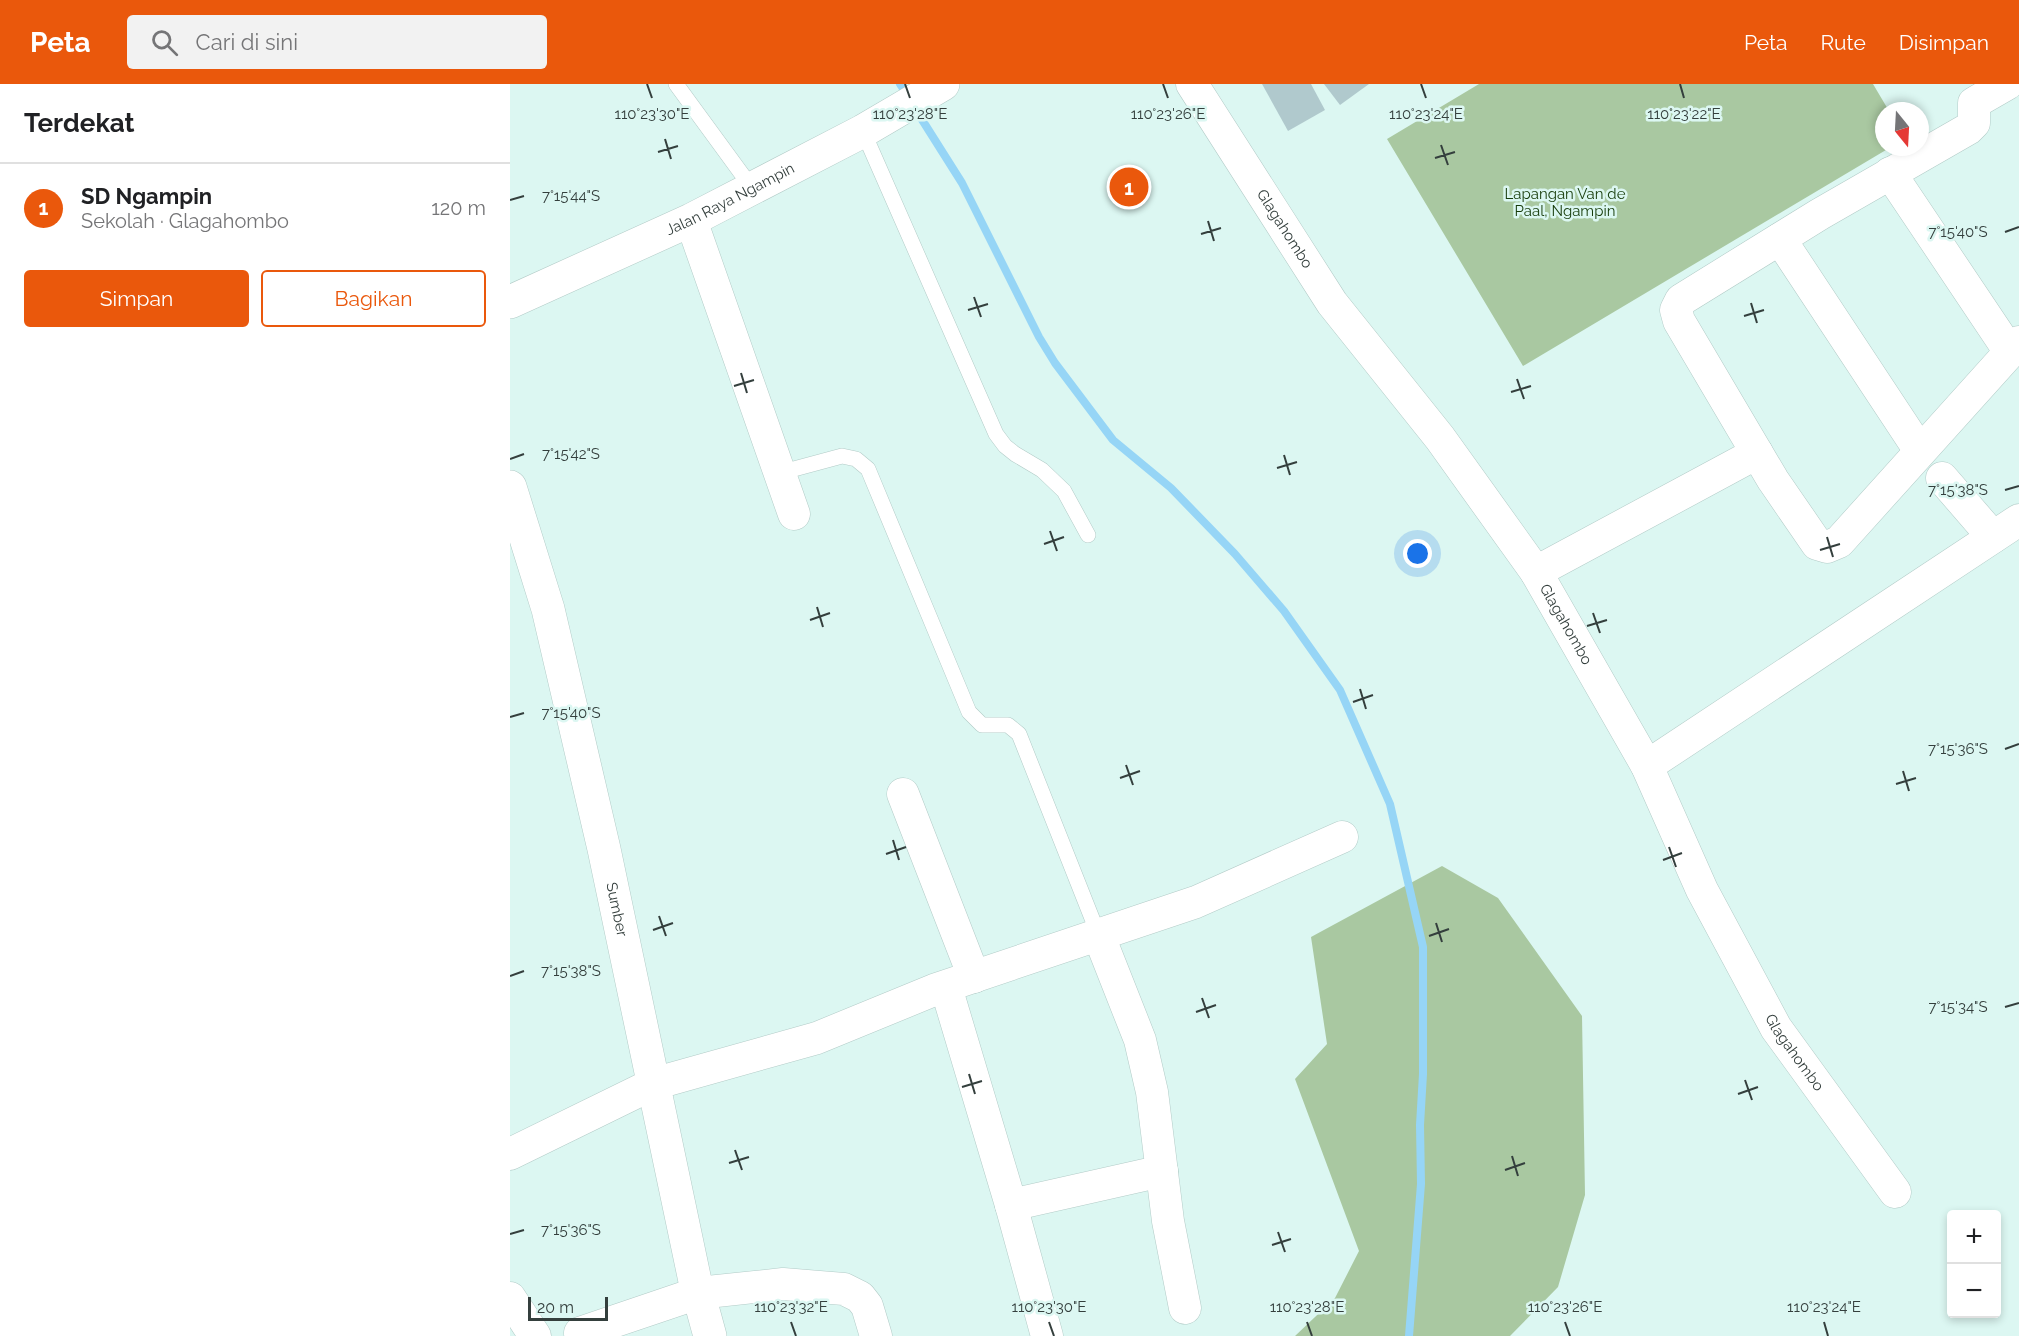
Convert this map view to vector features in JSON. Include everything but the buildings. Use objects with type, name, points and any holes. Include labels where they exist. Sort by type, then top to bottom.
[{"type":"street","name":"Glagahombo","points":[[1192,84],[1332,303],[1440,438],[1536,572],[1647,766],[1702,890],[1776,1028],[1895,1192]]},
{"type":"street","points":[[1890,173],[2014,347],[1839,542],[1827,547],[1817,544],[1757,453],[1678,321],[1676,310],[1681,300],[1890,173],[1968,129],[1974,123],[1974,103],[2009,84],[2019,103]]},
{"type":"street","name":"Jalan Raya Ngampin","points":[[510,302],[691,220],[863,130],[940,86]]},
{"type":"street","points":[[691,220],[794,514]]},
{"type":"street","points":[[1780,239],[1920,451]]},
{"type":"street","points":[[1536,572],[1757,453]]},
{"type":"street","points":[[1942,478],[1993,537]]},
{"type":"street","name":"Sumber","points":[[510,487],[548,609],[604,849],[698,1293],[710,1336]]},
{"type":"street","points":[[1647,766],[2019,520]]},
{"type":"street","points":[[903,794],[960,982],[1011,1204],[1047,1336]]},
{"type":"street","points":[[510,1154],[653,1084],[817,1038],[960,982],[1196,902],[1342,837]]},
{"type":"street","points":[[1099,936],[1140,1040],[1152,1092],[1168,1221],[1185,1308]]},
{"type":"street","points":[[1011,1204],[1162,1171]]},
{"type":"street","points":[[576,1335],[698,1293],[783,1284],[844,1289],[860,1297],[867,1305],[876,1336]]},
{"type":"street","points":[[512,1306],[535,1336]]},
{"type":"lane","points":[[676,84],[752,188]]},
{"type":"lane","points":[[863,130],[996,434],[1005,446],[1042,470],[1064,491],[1088,535]]},
{"type":"lane","points":[[779,473],[842,456],[856,459],[868,469],[969,712],[982,725],[1008,724],[1019,734],[1099,936]]},
{"type":"green space","name":"Lapangan Van de Paal, Ngampin","points":[[1479,84],[1873,84],[1884,102],[1875,102],[1876,156],[1523,366],[1387,139]]},
{"type":"green space","points":[[1442,866],[1498,898],[1582,1016],[1585,1195],[1558,1287],[1510,1336],[1295,1336],[1335,1298],[1359,1251],[1295,1079],[1327,1044],[1311,937]]},
{"type":"waterway","points":[[900,84],[908,96]]},
{"type":"waterway","points":[[914,107],[962,183],[1039,337],[1055,363],[1113,440],[1171,488],[1235,554],[1284,611],[1340,690],[1390,804],[1423,947],[1421,1184],[1409,1336]]},
{"type":"place","name":"SD Ngampin","points":[[1129,187]]}]
